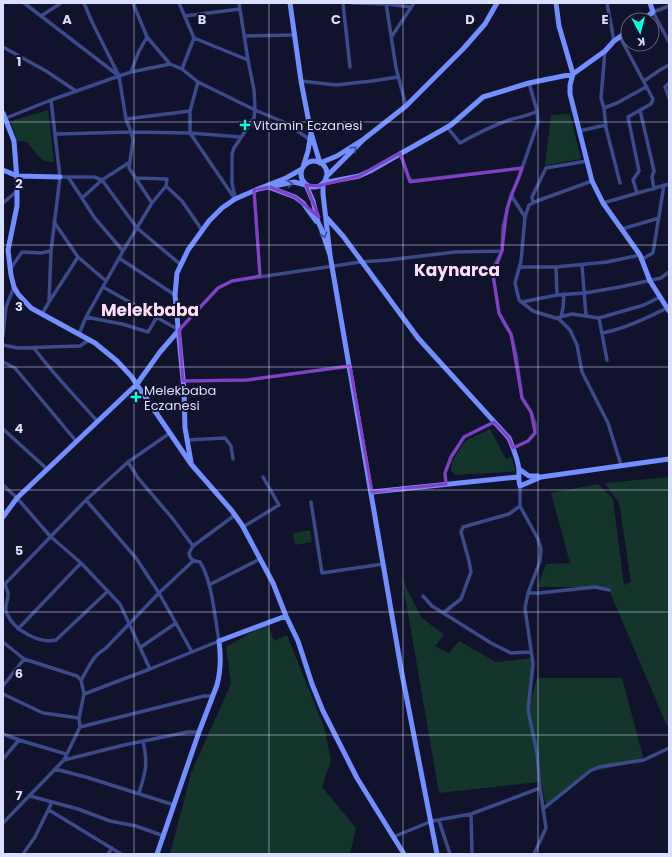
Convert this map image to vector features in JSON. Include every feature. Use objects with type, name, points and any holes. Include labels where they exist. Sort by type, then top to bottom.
[{"type":"street","points":[[24,3],[119,76]]},
{"type":"street","points":[[41,16],[61,3]]},
{"type":"street","points":[[84,3],[119,76],[126,119],[133,140],[129,168],[152,204]]},
{"type":"street","points":[[133,3],[147,37],[170,64],[182,69],[198,82],[255,110],[286,123],[310,136]]},
{"type":"street","points":[[179,3],[194,38],[182,69]]},
{"type":"street","points":[[235,199],[232,183],[232,157],[234,148],[254,118],[255,110],[254,90],[239,3]]},
{"type":"street","points":[[290,3],[310,136],[320,163],[325,169],[326,177]]},
{"type":"street","points":[[343,3],[350,67]]},
{"type":"street","points":[[352,3],[412,5],[392,36]]},
{"type":"street","points":[[386,3],[398,77],[406,106]]},
{"type":"street","points":[[191,464],[185,428],[183,381],[175,295],[177,273],[180,264],[202,230],[222,208],[235,199],[286,178],[303,168],[309,162],[320,163],[337,156],[364,139],[406,106],[463,49],[485,24],[497,3]]},
{"type":"street","points":[[558,3],[559,26],[573,74],[570,85],[570,94],[592,180],[603,203],[641,257],[650,281],[668,310],[614,331],[602,333]]},
{"type":"street","points":[[607,3],[614,41]]},
{"type":"street","points":[[650,3],[653,12],[669,6]]},
{"type":"street","points":[[185,16],[240,9]]},
{"type":"street","points":[[660,25],[669,42]]},
{"type":"street","points":[[244,36],[295,35]]},
{"type":"street","points":[[131,72],[139,51],[147,37]]},
{"type":"street","points":[[256,190],[294,182],[310,187],[318,186],[323,183],[359,176],[448,127],[483,97],[529,83],[573,74],[605,51],[620,37]]},
{"type":"street","points":[[194,38],[248,60]]},
{"type":"street","points":[[3,47],[46,71],[76,91]]},
{"type":"street","points":[[605,51],[602,98],[606,125],[620,183]]},
{"type":"street","points":[[628,52],[653,99],[651,104],[628,117],[639,171],[633,180],[637,193]]},
{"type":"street","points":[[6,118],[51,100],[131,72],[170,64]]},
{"type":"street","points":[[644,81],[669,65]]},
{"type":"street","points":[[301,81],[336,85],[398,77]]},
{"type":"street","points":[[198,82],[190,111],[190,133],[235,199]]},
{"type":"street","points":[[513,448],[528,441],[535,434],[535,424],[531,412],[522,398],[516,355],[511,334],[499,313],[493,274],[495,265],[502,252],[503,227],[511,195],[518,180],[538,122],[537,111],[529,83]]},
{"type":"street","points":[[669,83],[665,87],[669,98]]},
{"type":"street","points":[[604,108],[617,103],[646,87]]},
{"type":"street","points":[[49,302],[51,251],[60,177],[51,100]]},
{"type":"street","points":[[640,110],[654,171],[652,177],[654,188]]},
{"type":"street","points":[[126,119],[190,111]]},
{"type":"street","points":[[448,127],[460,143],[509,120],[530,115],[537,111]]},
{"type":"street","points":[[3,113],[14,141],[17,176],[17,206],[8,250],[14,287],[18,294],[31,308],[89,340],[117,361],[137,384],[191,464],[243,526],[273,583],[298,641],[312,684],[323,711],[357,778],[404,854]]},
{"type":"street","points":[[579,131],[606,125]]},
{"type":"street","points":[[56,134],[131,132],[190,133],[241,137]]},
{"type":"street","points":[[310,136],[308,151],[301,176],[313,201],[318,222],[330,255]]},
{"type":"street","points":[[364,139],[326,177],[323,183],[323,194],[330,255],[372,492],[383,564],[402,674],[437,854]]},
{"type":"street","points":[[400,153],[409,178],[412,181],[522,168]]},
{"type":"street","points":[[532,203],[532,197],[546,168],[586,161]]},
{"type":"street","points":[[82,198],[102,180],[130,162]]},
{"type":"street","points":[[3,170],[17,176],[94,176],[102,180],[137,228],[180,264]]},
{"type":"street","points":[[68,177],[94,217],[123,251]]},
{"type":"street","points":[[79,334],[86,317],[119,258],[152,204],[166,186],[167,179],[135,178]]},
{"type":"street","points":[[592,180],[528,205],[525,217],[520,267],[515,283],[519,300],[533,311],[559,319],[570,330],[577,345],[582,372],[608,422],[621,465]]},
{"type":"street","points":[[520,267],[582,265],[641,257],[653,253],[667,185],[603,203]]},
{"type":"street","points":[[166,186],[182,201],[202,230]]},
{"type":"street","points":[[270,187],[295,197],[318,222]]},
{"type":"street","points":[[256,190],[260,276]]},
{"type":"street","points":[[3,203],[17,191]]},
{"type":"street","points":[[511,195],[525,217]]},
{"type":"street","points":[[326,216],[343,236],[418,338],[509,438],[513,448],[519,469],[518,477],[520,486],[520,506],[538,539],[541,549],[540,561],[528,593],[525,608],[530,652],[533,664],[528,710],[537,753],[546,828],[534,854]]},
{"type":"street","points":[[622,229],[659,218]]},
{"type":"street","points":[[54,222],[78,257],[106,281]]},
{"type":"street","points":[[10,269],[22,252],[41,253],[51,251]]},
{"type":"street","points":[[3,517],[17,498],[137,384],[160,352],[218,288],[232,281],[361,262],[455,252],[502,252]]},
{"type":"street","points":[[42,314],[78,257]]},
{"type":"street","points":[[119,258],[175,295]]},
{"type":"street","points":[[582,265],[586,316]]},
{"type":"street","points":[[556,267],[557,295]]},
{"type":"street","points":[[522,302],[557,295],[585,293],[650,281],[661,278],[669,272]]},
{"type":"street","points":[[3,336],[6,307],[14,287]]},
{"type":"street","points":[[103,287],[179,330]]},
{"type":"street","points":[[561,317],[564,308],[564,294]]},
{"type":"street","points":[[555,318],[572,314],[599,318],[644,305],[660,297]]},
{"type":"street","points":[[3,298],[8,300]]},
{"type":"street","points":[[86,317],[122,324],[148,332],[157,318]]},
{"type":"street","points":[[599,318],[607,360]]},
{"type":"street","points":[[3,345],[18,348],[80,346],[89,340]]},
{"type":"street","points":[[34,348],[46,365],[65,384],[97,421]]},
{"type":"street","points":[[3,362],[15,368],[76,441]]},
{"type":"street","points":[[183,381],[247,380],[350,366]]},
{"type":"street","points":[[446,484],[445,473],[451,457],[464,437],[494,422]]},
{"type":"street","points":[[3,429],[47,469]]},
{"type":"street","points":[[108,591],[56,640],[51,641],[36,639],[18,629],[6,614],[5,604],[8,594],[4,585],[86,500],[128,462],[170,432]]},
{"type":"street","points":[[187,440],[225,438],[231,446],[233,459]]},
{"type":"street","points":[[519,469],[529,476],[541,477],[669,459]]},
{"type":"street","points":[[128,462],[138,478],[194,546]]},
{"type":"street","points":[[243,526],[279,505],[263,477]]},
{"type":"street","points":[[372,492],[518,477]]},
{"type":"street","points":[[520,486],[541,477]]},
{"type":"street","points":[[3,485],[17,498],[50,536],[81,563],[120,604],[128,625],[141,647],[150,668]]},
{"type":"street","points":[[86,500],[136,558],[159,593],[192,652]]},
{"type":"street","points":[[311,502],[322,573],[383,564]]},
{"type":"street","points":[[443,613],[461,599],[471,572],[470,561],[462,532],[463,527],[509,514],[520,506]]},
{"type":"street","points":[[157,854],[199,732],[217,685],[220,669],[221,656],[209,585],[200,562],[193,561],[190,558],[189,553],[194,546],[235,515]]},
{"type":"street","points":[[209,585],[260,559]]},
{"type":"street","points":[[81,680],[100,652],[105,649],[159,593],[193,561]]},
{"type":"street","points":[[18,629],[81,563]]},
{"type":"street","points":[[528,593],[595,587],[610,590]]},
{"type":"street","points":[[423,596],[432,606],[491,644],[511,653],[530,652]]},
{"type":"street","points":[[84,694],[111,682],[286,616]]},
{"type":"street","points":[[141,647],[176,623]]},
{"type":"street","points":[[3,642],[24,659],[77,676],[81,680],[84,694],[79,718],[80,727],[64,760],[3,823]]},
{"type":"street","points":[[3,686],[24,659]]},
{"type":"street","points":[[3,694],[43,713],[79,718]]},
{"type":"street","points":[[80,727],[204,696],[213,696]]},
{"type":"street","points":[[64,760],[143,741],[188,732],[199,732]]},
{"type":"street","points":[[3,734],[66,754]]},
{"type":"street","points":[[3,759],[19,740]]},
{"type":"street","points":[[139,793],[146,773],[146,755],[143,741]]},
{"type":"street","points":[[543,809],[590,772],[599,767],[644,760],[669,748]]},
{"type":"street","points":[[55,769],[139,793],[174,805]]},
{"type":"street","points":[[393,836],[432,822],[471,814],[540,788]]},
{"type":"street","points":[[30,796],[110,821],[136,826],[164,836]]},
{"type":"street","points":[[23,854],[35,837],[52,802]]},
{"type":"street","points":[[49,810],[121,854]]},
{"type":"street","points":[[471,814],[472,854]]},
{"type":"street","points":[[439,821],[450,854]]},
{"type":"street","points":[[108,854],[112,848]]},
{"type":"highlighted area","points":[[400,153],[410,182],[522,168],[507,208],[502,251],[493,275],[499,313],[511,334],[522,398],[531,412],[535,433],[528,441],[513,448],[509,438],[494,422],[464,437],[451,457],[445,473],[446,484],[372,492],[350,366],[247,380],[183,381],[179,330],[218,288],[232,281],[260,276],[254,190],[270,187],[295,197],[319,217],[306,185],[318,186],[359,176]]},
{"type":"green space","points":[[48,110],[54,162],[45,161],[35,153],[27,142],[17,141],[11,123],[14,120]]},
{"type":"green space","points":[[570,114],[581,159],[545,165],[551,115]]},
{"type":"green space","points":[[490,429],[506,459],[511,457],[516,471],[456,475],[451,471],[452,461],[465,441]]},
{"type":"green space","points":[[669,477],[669,725],[667,726],[609,590],[595,587],[537,587],[546,564],[570,563],[551,493],[598,484],[613,499],[624,585],[631,582],[619,503],[605,483]]},
{"type":"green space","points":[[310,530],[312,542],[295,545],[293,533]]},
{"type":"green space","points":[[402,579],[421,617],[444,635],[435,646],[449,653],[459,641],[496,662],[532,658],[529,707],[537,678],[622,678],[644,760],[590,772],[546,807],[533,736],[540,782],[439,793]]},
{"type":"green space","points":[[267,623],[274,641],[287,635],[324,727],[331,760],[322,787],[356,828],[350,854],[170,854],[191,773],[231,684],[226,647]]},
{"type":"place","name":"Vitamin Eczanesi","points":[[245,125]]},
{"type":"place","name":"Melekbaba Eczanesi","points":[[136,397]]},
{"type":"district","name":"Kaynarca","points":[[457,270]]},
{"type":"district","name":"Melekbaba","points":[[150,310]]}]
